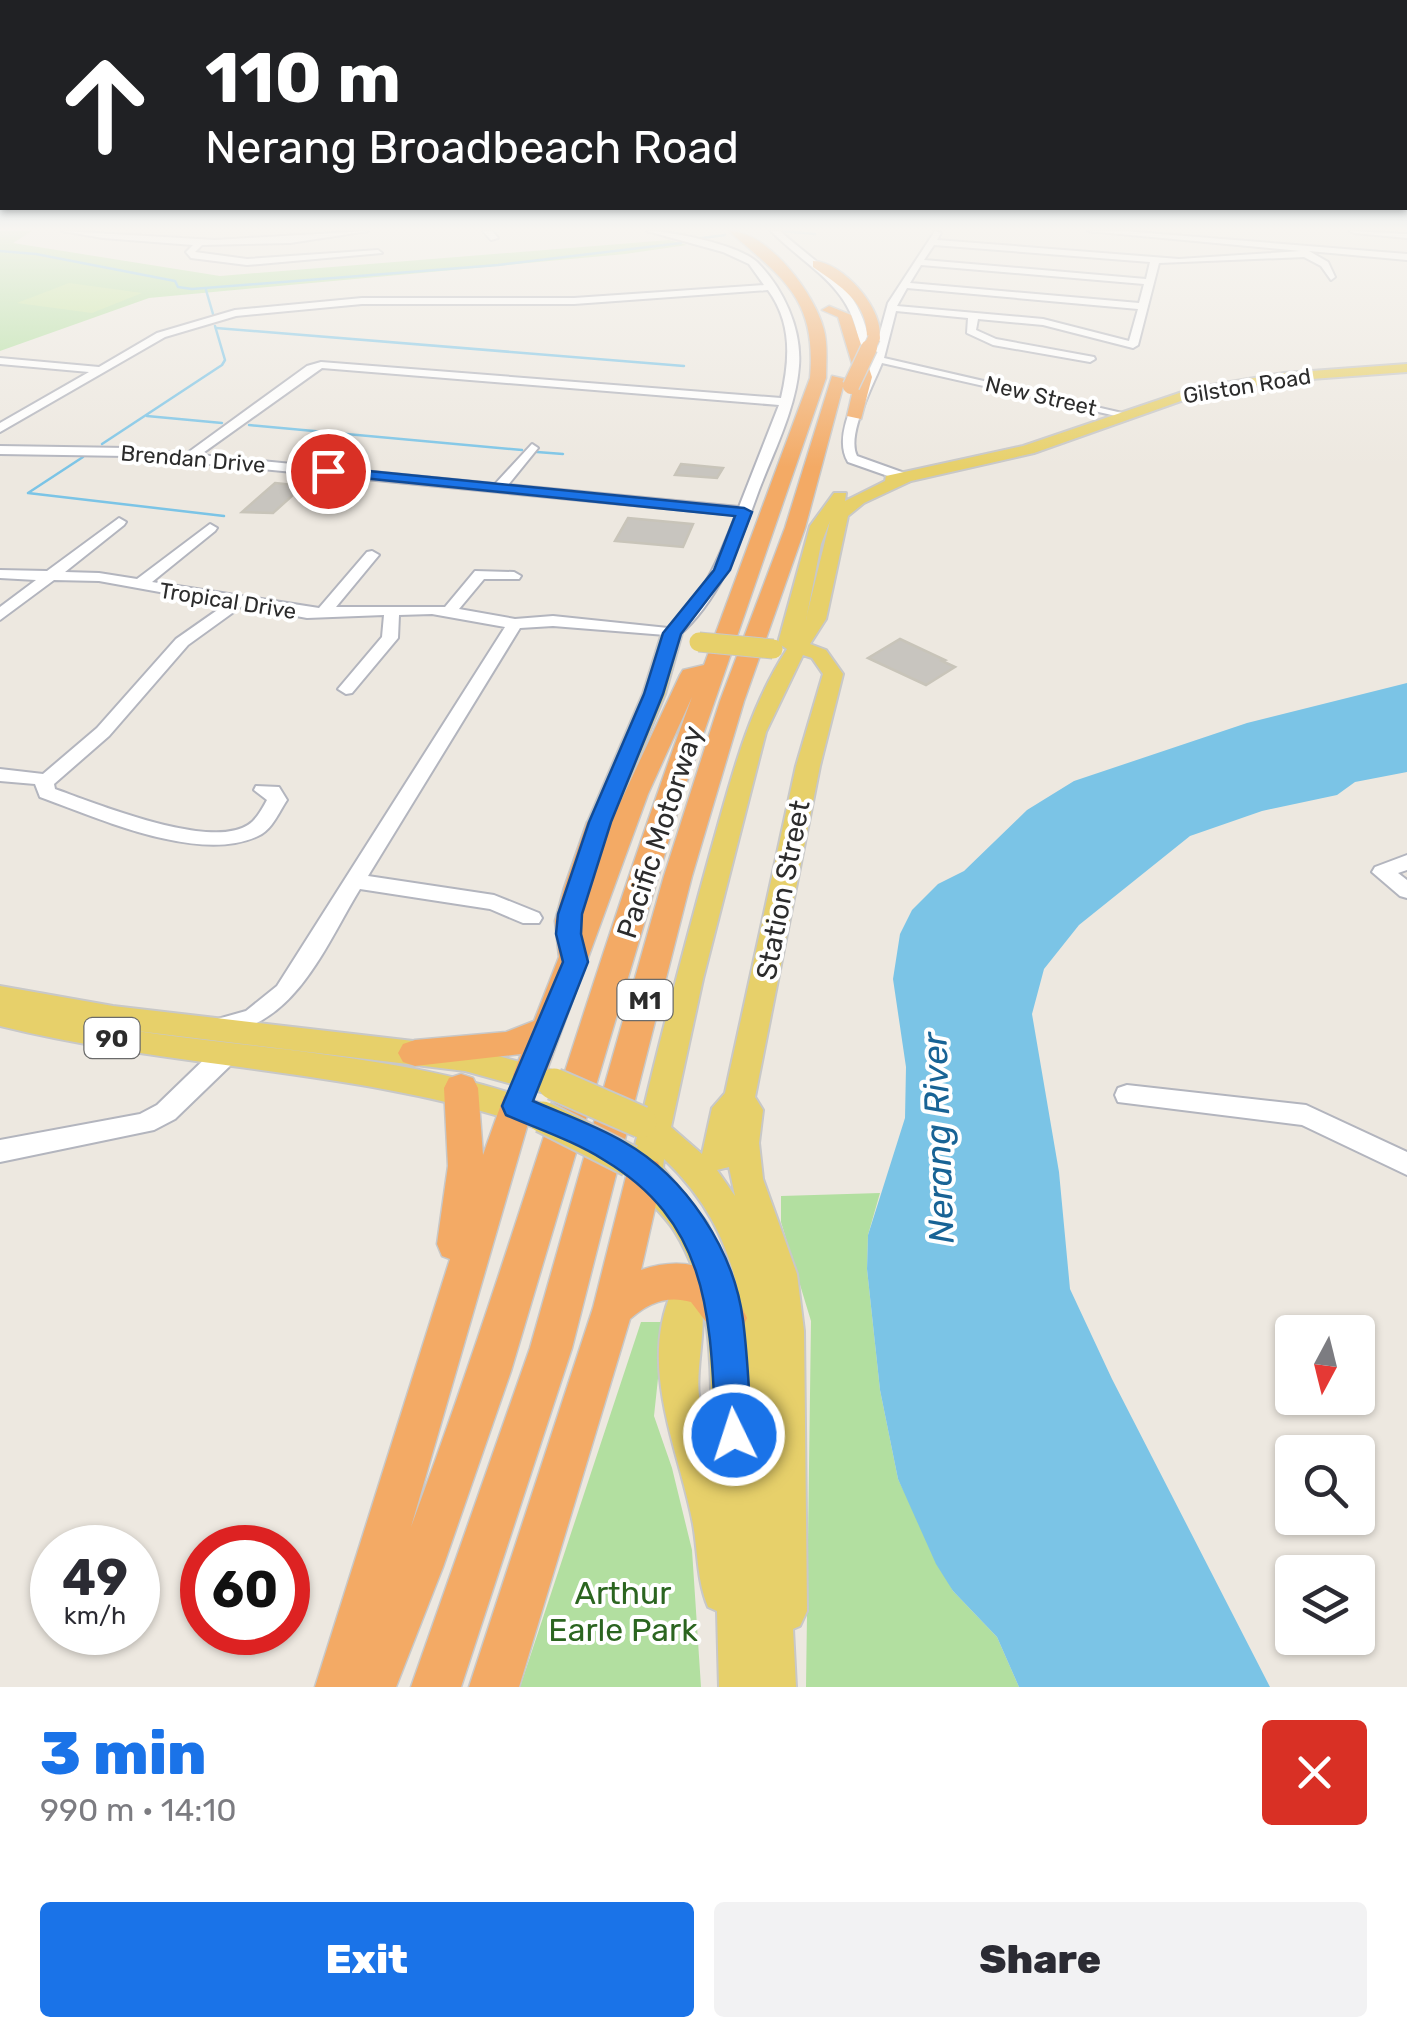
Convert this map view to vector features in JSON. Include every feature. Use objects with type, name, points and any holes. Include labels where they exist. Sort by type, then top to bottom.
[{"type":"highway","name":"Pacific Motorway","points":[[371,1687],[420,1567],[490,1371],[653,847],[706,648],[814,395],[820,362],[818,328],[810,310]]},
{"type":"highway","name":"Pacific Motorway","points":[[437,1686],[552,1348],[683,860],[814,460],[839,356],[828,310]]},
{"type":"highway","points":[[828,310],[844,315],[863,370],[864,385],[855,416]]},
{"type":"highway","points":[[814,460],[832,454],[851,386],[870,341],[874,320],[868,310]]},
{"type":"highway","points":[[340,1687],[434,1368],[536,1096],[550,1026],[660,736],[706,648]]},
{"type":"highway","points":[[575,962],[568,934],[570,914],[600,822]]},
{"type":"highway","points":[[415,1053],[523,1042],[543,1034],[550,1026]]},
{"type":"highway","points":[[434,1368],[464,1204],[465,1123],[461,1088]]},
{"type":"highway","points":[[498,1675],[613,1308],[638,1167]]},
{"type":"highway","points":[[613,1308],[638,1288],[672,1279],[702,1288],[718,1302],[726,1318]]},
{"type":"main road","name":"Gilston Road","points":[[905,478],[1031,446],[1212,388],[1407,367]]},
{"type":"main road","name":"Gilston Road","points":[[1031,446],[1101,414],[1125,415]]},
{"type":"main road","points":[[880,490],[936,489],[968,463]]},
{"type":"main road","points":[[638,1167],[744,764],[823,596],[838,517],[858,499],[905,478]]},
{"type":"main road","name":"Station Street","points":[[739,1100],[808,766],[797,655],[799,616],[818,524],[826,509],[845,494],[866,485],[905,478]]},
{"type":"main road","points":[[600,822],[654,694],[672,633],[706,648],[797,655]]},
{"type":"main road","name":"90","points":[[0,998],[226,1037],[461,1088],[536,1096],[648,1127],[693,1164],[720,1198],[744,1244],[756,1282],[762,1336],[773,1687]]},
{"type":"main road","name":"90","points":[[0,1015],[93,1035],[302,1040],[480,1062],[638,1167],[683,1213],[698,1236],[716,1276],[726,1318],[742,1687]]},
{"type":"main road","points":[[718,1158],[728,1108],[739,1100],[746,1110],[746,1179],[779,1274],[786,1331],[784,1687]]},
{"type":"main road","points":[[685,1303],[680,1396],[714,1524],[732,1687]]},
{"type":"street","points":[[0,428],[161,335],[224,315],[273,310]]},
{"type":"street","points":[[672,633],[722,570],[786,402],[794,366],[785,310]]},
{"type":"street","points":[[891,310],[847,448],[850,458],[905,478]]},
{"type":"street","points":[[909,310],[1054,324],[1133,344],[1140,310]]},
{"type":"street","points":[[973,316],[971,331],[993,342],[1090,360]]},
{"type":"street","points":[[870,341],[866,354],[877,361]]},
{"type":"street","points":[[0,361],[101,370]]},
{"type":"street","name":"New Street","points":[[877,361],[958,377],[1101,414]]},
{"type":"street","name":"New Street","points":[[877,361],[958,377]]},
{"type":"street","points":[[188,458],[310,368],[326,365],[786,402]]},
{"type":"street","points":[[499,488],[532,448]]},
{"type":"street","name":"Brendan Drive","points":[[0,450],[104,450],[744,512]]},
{"type":"street","points":[[0,615],[119,522]]},
{"type":"street","points":[[137,586],[210,528]]},
{"type":"street","points":[[324,613],[372,555]]},
{"type":"street","name":"Tropical Drive","points":[[0,574],[99,578],[324,613],[450,610],[516,624],[553,621],[672,633]]},
{"type":"street","points":[[450,610],[480,574],[514,576]]},
{"type":"street","points":[[238,602],[182,642],[103,732],[44,784],[47,793],[152,826],[227,840],[255,830],[269,813],[277,800],[272,792],[263,790]]},
{"type":"street","points":[[346,689],[390,638],[392,610]]},
{"type":"street","points":[[0,1151],[145,1123],[166,1112],[226,1037],[285,992],[509,629],[516,624]]},
{"type":"street","points":[[0,775],[47,780]]},
{"type":"street","points":[[1407,862],[1382,872],[1407,891]]},
{"type":"street","points":[[354,881],[494,902],[530,918]]},
{"type":"street","points":[[285,992],[284,1023],[302,1040]]},
{"type":"street","points":[[1126,1095],[1306,1115],[1407,1164]]},
{"type":"green space","points":[[0,310],[116,310],[0,351]]},
{"type":"green space","points":[[880,1193],[868,1235],[867,1269],[880,1390],[898,1479],[953,1591],[997,1637],[1019,1687],[806,1687],[811,1321],[781,1222],[781,1196]]},
{"type":"green space","name":"Arthur Earle Park","points":[[641,1322],[664,1322],[654,1416],[672,1468],[692,1550],[701,1687],[506,1687],[521,1684]]},
{"type":"water","name":"Nerang River","points":[[1407,683],[1407,772],[1355,782],[1337,795],[1262,811],[1190,836],[1079,925],[1044,969],[1032,1014],[1059,1172],[1070,1289],[1270,1687],[1019,1687],[997,1637],[953,1591],[936,1564],[898,1479],[880,1390],[867,1269],[868,1235],[905,1118],[906,1067],[893,979],[900,934],[912,910],[938,884],[964,871],[1027,810],[1074,781],[1247,723]]},
{"type":"building","points":[[681,464],[723,468],[717,478],[675,475]]},
{"type":"building","points":[[275,483],[303,486],[273,513],[242,512]]},
{"type":"building","points":[[628,518],[693,524],[683,547],[615,541]]},
{"type":"building","points":[[900,639],[955,667],[926,685],[868,658]]},
{"type":"waterway","points":[[212,310],[213,314]]},
{"type":"waterway","points":[[102,444],[222,365],[225,360],[215,326]]},
{"type":"waterway","points":[[216,328],[684,366]]},
{"type":"waterway","points":[[147,416],[222,423]]},
{"type":"waterway","points":[[249,425],[522,450]]},
{"type":"waterway","points":[[537,452],[563,454]]},
{"type":"waterway","points":[[83,457],[28,493],[224,516]]},
{"type":"route","points":[[328,471],[744,512],[722,570],[685,622],[672,633],[654,694],[600,822],[570,914],[568,934],[575,962],[516,1106],[613,1150],[646,1173],[683,1213],[706,1250],[726,1318],[734,1435]]}]
